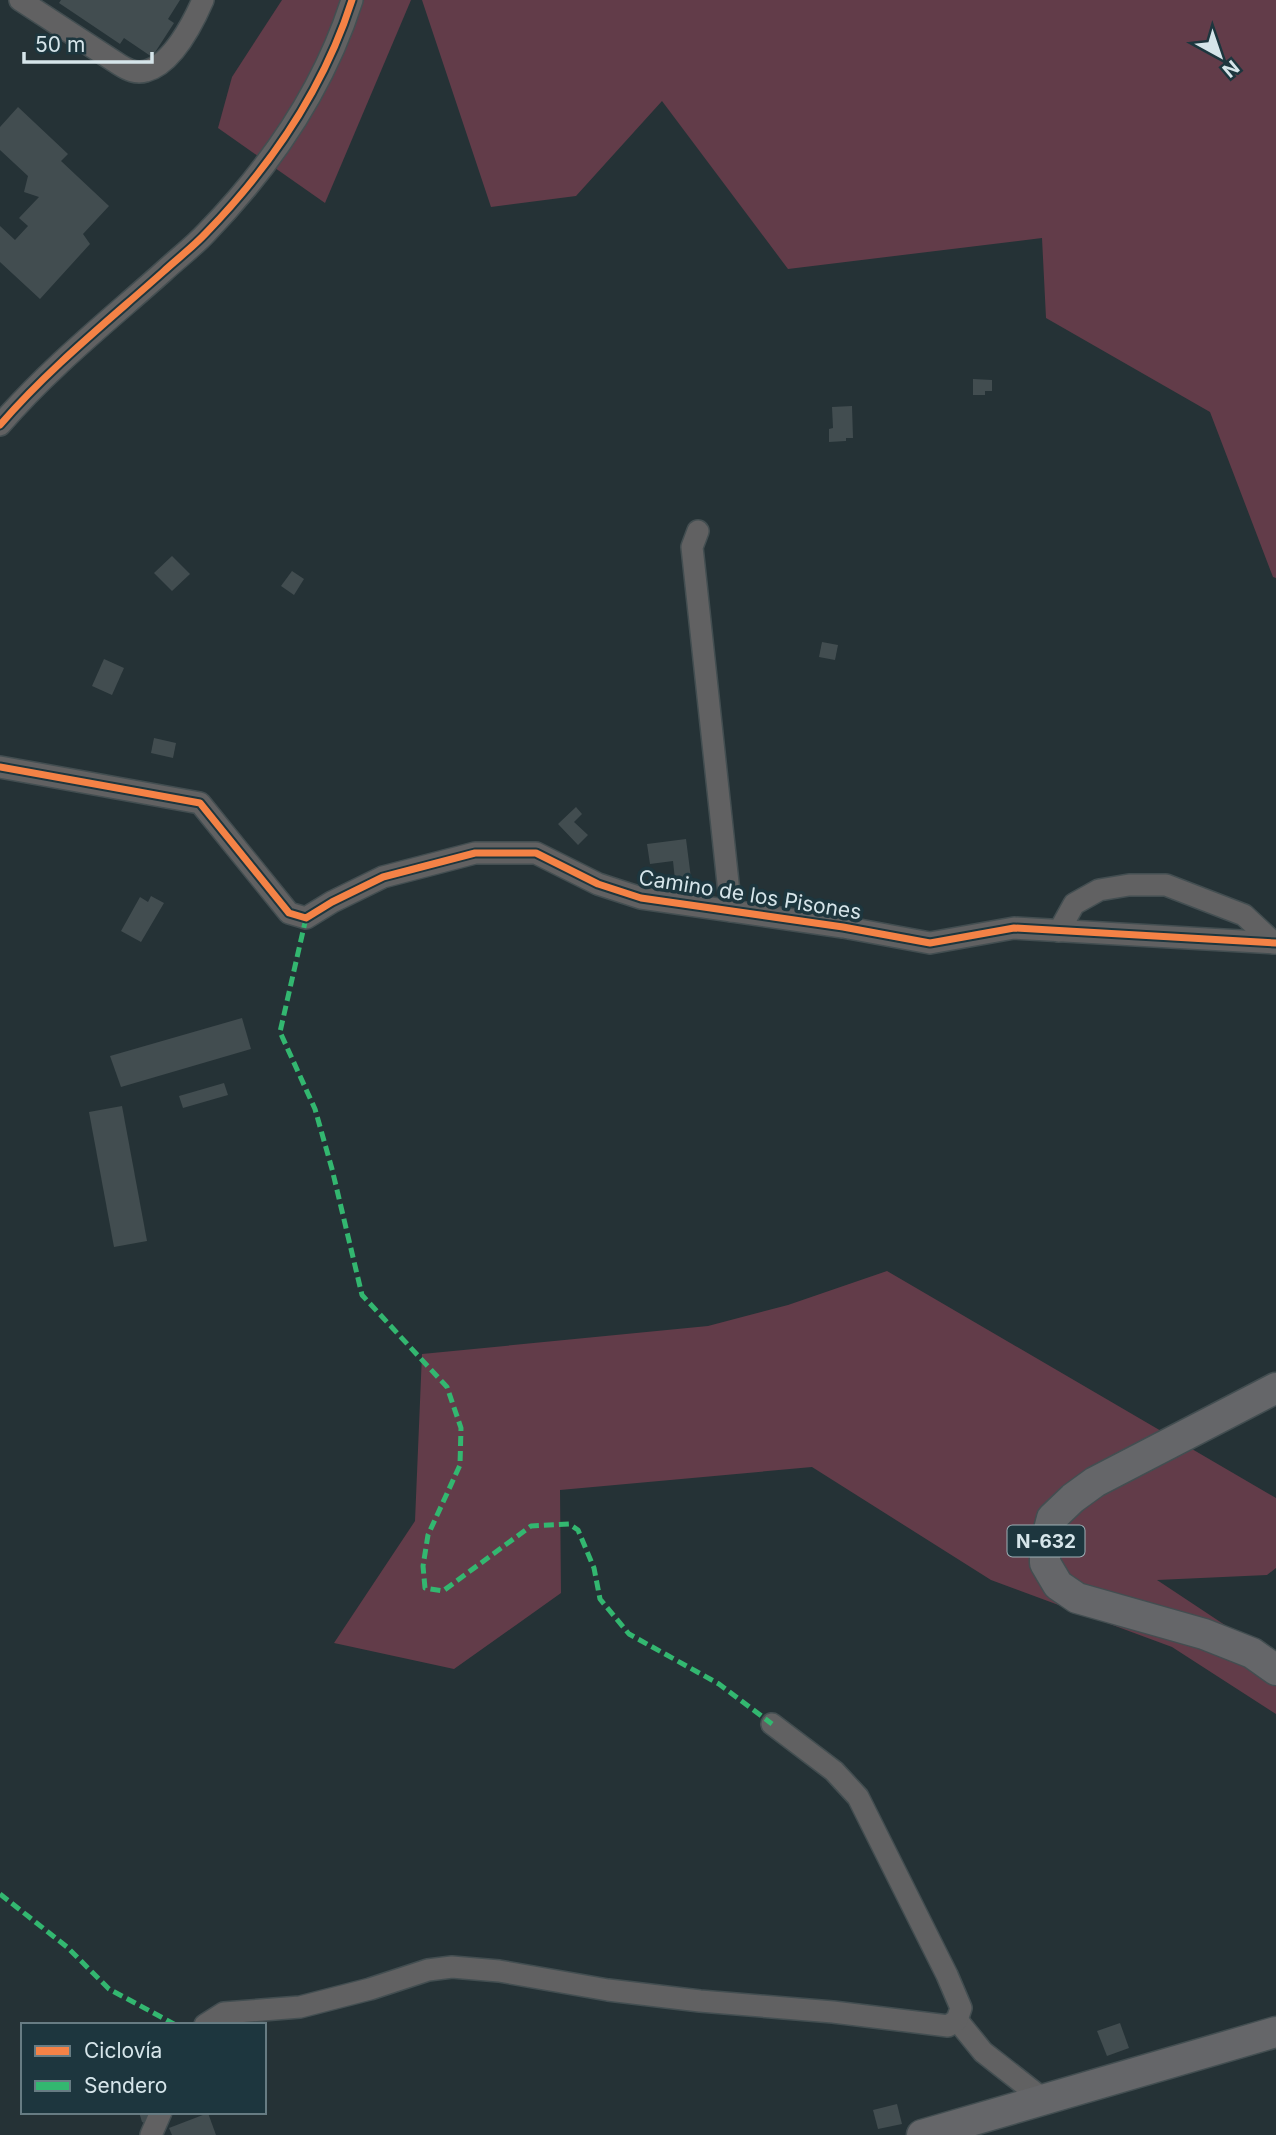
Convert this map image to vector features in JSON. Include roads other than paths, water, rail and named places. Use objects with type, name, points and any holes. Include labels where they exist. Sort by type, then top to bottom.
[{"type":"highway","name":"N-632","points":[[1276,1388],[1096,1482],[1073,1498],[1052,1518],[1045,1545],[1045,1563],[1058,1585],[1077,1598],[1204,1634],[1252,1653],[1276,1670]]},
{"type":"highway","points":[[922,2135],[1276,2032]]},
{"type":"street","points":[[20,0],[120,65],[137,72],[145,72],[167,58],[188,29],[203,0]]},
{"type":"street","points":[[0,425],[68,356],[206,233],[276,152],[315,87],[352,0]]},
{"type":"street","points":[[698,531],[692,547],[730,912]]},
{"type":"street","name":"Camino de los Pisones","points":[[0,767],[200,803],[289,913],[306,918],[383,877],[475,853],[536,853],[598,884],[641,898],[842,927],[930,943],[1014,928],[1275,943]]},
{"type":"street","points":[[1059,931],[1074,904],[1099,890],[1129,885],[1166,885],[1244,915],[1275,943]]},
{"type":"street","points":[[208,2023],[225,2013],[300,2007],[370,1989],[428,1970],[452,1968],[499,1971],[608,1990],[700,2001],[833,2012],[948,2026],[957,2020],[961,2008],[858,1797],[834,1771],[772,1724]]},
{"type":"street","points":[[957,2020],[983,2052],[1043,2099]]},
{"type":"street","points":[[151,2135],[160,2114]]}]
